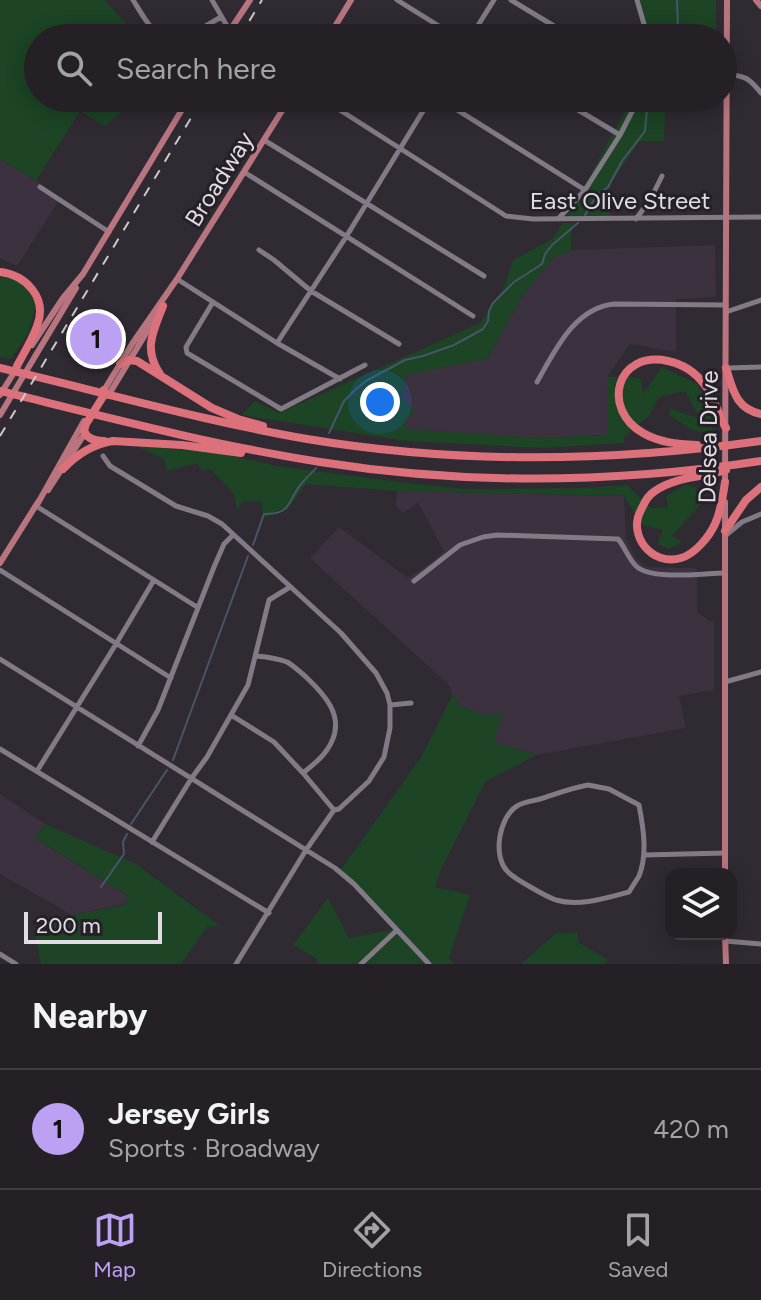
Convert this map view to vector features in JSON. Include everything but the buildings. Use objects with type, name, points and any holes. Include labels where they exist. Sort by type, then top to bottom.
[{"type":"highway","points":[[0,272],[22,279],[36,294],[39,304],[38,324],[17,366]]},
{"type":"highway","points":[[163,306],[151,338],[150,351],[155,366],[166,380]]},
{"type":"highway","points":[[722,446],[674,443],[642,433],[632,425],[621,408],[618,393],[620,382],[630,368],[643,361],[662,360],[679,365],[692,371],[706,385],[726,428]]},
{"type":"highway","points":[[120,364],[137,361],[224,413],[310,439]]},
{"type":"highway","points":[[0,368],[203,418],[310,439],[409,452],[502,457],[627,455],[761,441]]},
{"type":"highway","points":[[726,368],[739,403],[761,414]]},
{"type":"highway","points":[[105,389],[86,424],[85,433],[97,441],[182,445],[403,472],[519,478],[619,476],[761,461]]},
{"type":"highway","points":[[0,393],[231,446],[321,462]]},
{"type":"highway","points":[[63,469],[87,450],[113,441]]},
{"type":"highway","points":[[725,482],[714,525],[706,539],[689,554],[683,558],[667,559],[656,556],[643,546],[636,528],[638,515],[646,499],[655,491],[675,482],[741,464]]},
{"type":"highway","points":[[724,534],[746,500],[761,487]]},
{"type":"main road","points":[[237,24],[250,0]]},
{"type":"main road","points":[[337,24],[351,0]]},
{"type":"main road","name":"Delsea Drive","points":[[727,0],[727,24]]},
{"type":"main road","points":[[756,0],[761,6]]},
{"type":"main road","points":[[0,415],[181,112]]},
{"type":"main road","name":"Broadway","points":[[37,505],[120,364],[281,112]]},
{"type":"main road","name":"Delsea Drive","points":[[725,868],[727,112]]},
{"type":"main road","points":[[0,393],[63,298],[83,274]]},
{"type":"main road","name":"Broadway","points":[[0,563],[131,360],[177,279]]},
{"type":"main road","points":[[725,940],[726,964]]},
{"type":"street","points":[[133,0],[149,24]]},
{"type":"street","points":[[212,0],[224,24]]},
{"type":"street","points":[[397,0],[436,24]]},
{"type":"street","points":[[479,24],[494,0]]},
{"type":"street","points":[[511,0],[551,24]]},
{"type":"street","points":[[636,1],[643,24]]},
{"type":"street","points":[[209,24],[221,17]]},
{"type":"street","points":[[737,76],[750,80],[761,93]]},
{"type":"street","name":"East Olive Street","points":[[343,112],[506,216],[533,219],[761,217]]},
{"type":"street","points":[[277,343],[422,112]]},
{"type":"street","points":[[460,112],[585,190]]},
{"type":"street","points":[[581,112],[620,135]]},
{"type":"street","points":[[558,219],[585,190],[632,112]]},
{"type":"street","points":[[264,140],[484,276]]},
{"type":"street","points":[[244,172],[473,316]]},
{"type":"street","points":[[636,219],[662,176]]},
{"type":"street","points":[[40,187],[109,232]]},
{"type":"street","points":[[259,250],[311,291],[399,344]]},
{"type":"street","points":[[177,279],[340,379]]},
{"type":"street","points":[[537,382],[574,325],[592,310],[604,305],[726,309],[761,300]]},
{"type":"street","points":[[213,302],[188,344],[187,353],[281,409],[365,365]]},
{"type":"street","points":[[726,368],[761,367]]},
{"type":"street","points":[[103,456],[110,466],[176,506],[222,524],[357,650],[387,693],[390,734],[381,762],[365,786],[334,810],[236,964]]},
{"type":"street","points":[[37,505],[197,607]]},
{"type":"street","points":[[724,534],[761,514]]},
{"type":"street","points":[[138,746],[158,710],[224,544],[233,535]]},
{"type":"street","points":[[414,581],[460,545],[497,535],[607,538],[621,542],[633,564],[644,571],[661,574],[725,573]]},
{"type":"street","points":[[0,570],[171,678]]},
{"type":"street","points":[[37,771],[154,580]]},
{"type":"street","points":[[152,842],[207,757],[248,685],[269,600],[290,587]]},
{"type":"street","points":[[256,656],[294,666],[333,709],[335,727],[331,744],[303,773]]},
{"type":"street","points":[[0,659],[345,876],[429,964]]},
{"type":"street","points":[[725,682],[761,672]]},
{"type":"street","points":[[390,705],[411,703]]},
{"type":"street","points":[[231,715],[274,742],[334,810]]},
{"type":"street","points":[[0,749],[269,913]]},
{"type":"street","points":[[588,785],[609,789],[639,805],[644,855],[639,875],[629,892],[593,901],[555,900],[507,872],[502,865],[499,837],[504,821],[516,806],[588,785]]},
{"type":"street","points":[[644,855],[725,853]]},
{"type":"street","points":[[361,964],[397,930]]},
{"type":"street","points":[[737,940],[761,944]]},
{"type":"street","points":[[0,954],[16,964]]},
{"type":"shaded area","points":[[0,159],[60,199],[17,266],[0,258]]},
{"type":"shaded area","points":[[715,245],[716,297],[676,299],[676,352],[630,344],[607,377],[607,435],[540,438],[407,430],[401,398],[407,375],[488,358],[521,298],[553,258],[571,250]]},
{"type":"shaded area","points":[[398,491],[624,496],[626,538],[636,558],[646,567],[697,568],[697,612],[710,621],[714,620],[714,690],[679,696],[686,728],[537,755],[493,742],[501,714],[485,716],[458,705],[450,686],[310,558],[339,527],[408,578],[433,561],[444,551],[418,503],[403,513],[395,505]]},
{"type":"shaded area","points":[[0,794],[45,824],[36,839],[130,897],[129,903],[72,915],[0,874]]},
{"type":"green space","points":[[0,0],[105,0],[126,24],[24,24],[24,112],[79,112],[36,181],[0,159]]},
{"type":"green space","points":[[637,0],[716,0],[716,24],[645,24]]},
{"type":"green space","points":[[82,112],[122,112],[105,126]]},
{"type":"green space","points":[[624,112],[665,112],[664,141],[640,141],[610,184],[610,218],[567,218]]},
{"type":"green space","points":[[563,223],[574,223],[571,250],[553,258],[521,298],[488,358],[407,375],[401,398],[415,411],[404,423],[407,429],[540,438],[607,435],[607,377],[641,379],[643,394],[662,367],[697,384],[711,406],[713,433],[694,431],[669,415],[669,408],[700,419],[685,391],[659,397],[649,416],[624,437],[624,443],[542,448],[407,441],[241,415],[255,401],[279,413],[480,323],[503,289],[513,260],[552,239]]},
{"type":"green space","points":[[0,277],[21,279],[36,304],[29,332],[11,359],[0,357]]},
{"type":"green space","points":[[134,445],[194,451],[193,447],[277,466],[467,489],[627,485],[651,508],[668,507],[666,496],[686,484],[701,490],[701,504],[672,536],[682,542],[669,549],[657,544],[663,530],[642,525],[624,496],[398,491],[306,484],[288,509],[263,518],[262,502],[243,501],[237,511],[234,494],[211,469],[201,471],[198,463],[167,471],[164,459]]},
{"type":"green space","points":[[452,696],[455,696],[458,705],[485,715],[502,714],[494,742],[537,755],[486,781],[442,867],[435,887],[470,895],[449,958],[454,964],[317,964],[317,959],[293,945],[328,898],[349,938],[397,929],[340,871],[421,757]]},
{"type":"green space","points":[[45,824],[136,864],[220,926],[207,927],[181,964],[41,964],[34,929],[72,915],[128,904],[124,899],[130,897],[35,838]]},
{"type":"green space","points":[[578,932],[578,942],[608,960],[605,964],[521,964],[555,934]]},
{"type":"waterway","points":[[677,0],[678,24]]},
{"type":"waterway","points":[[585,215],[597,195],[608,187],[622,161],[645,131],[647,112]]},
{"type":"waterway","points":[[329,433],[344,401],[366,381],[405,360],[454,345],[483,329],[493,303],[514,282],[542,264],[552,245],[578,223]]},
{"type":"waterway","points":[[253,545],[264,514],[285,509],[316,468]]},
{"type":"waterway","points":[[173,760],[248,556]]},
{"type":"waterway","points":[[131,824],[167,770]]},
{"type":"waterway","points":[[101,887],[124,854],[123,842],[127,834]]},
{"type":"railway","points":[[247,24],[262,0]]},
{"type":"railway","points":[[0,436],[195,112]]},
{"type":"place","name":"Jersey Girls","points":[[96,339]]}]
